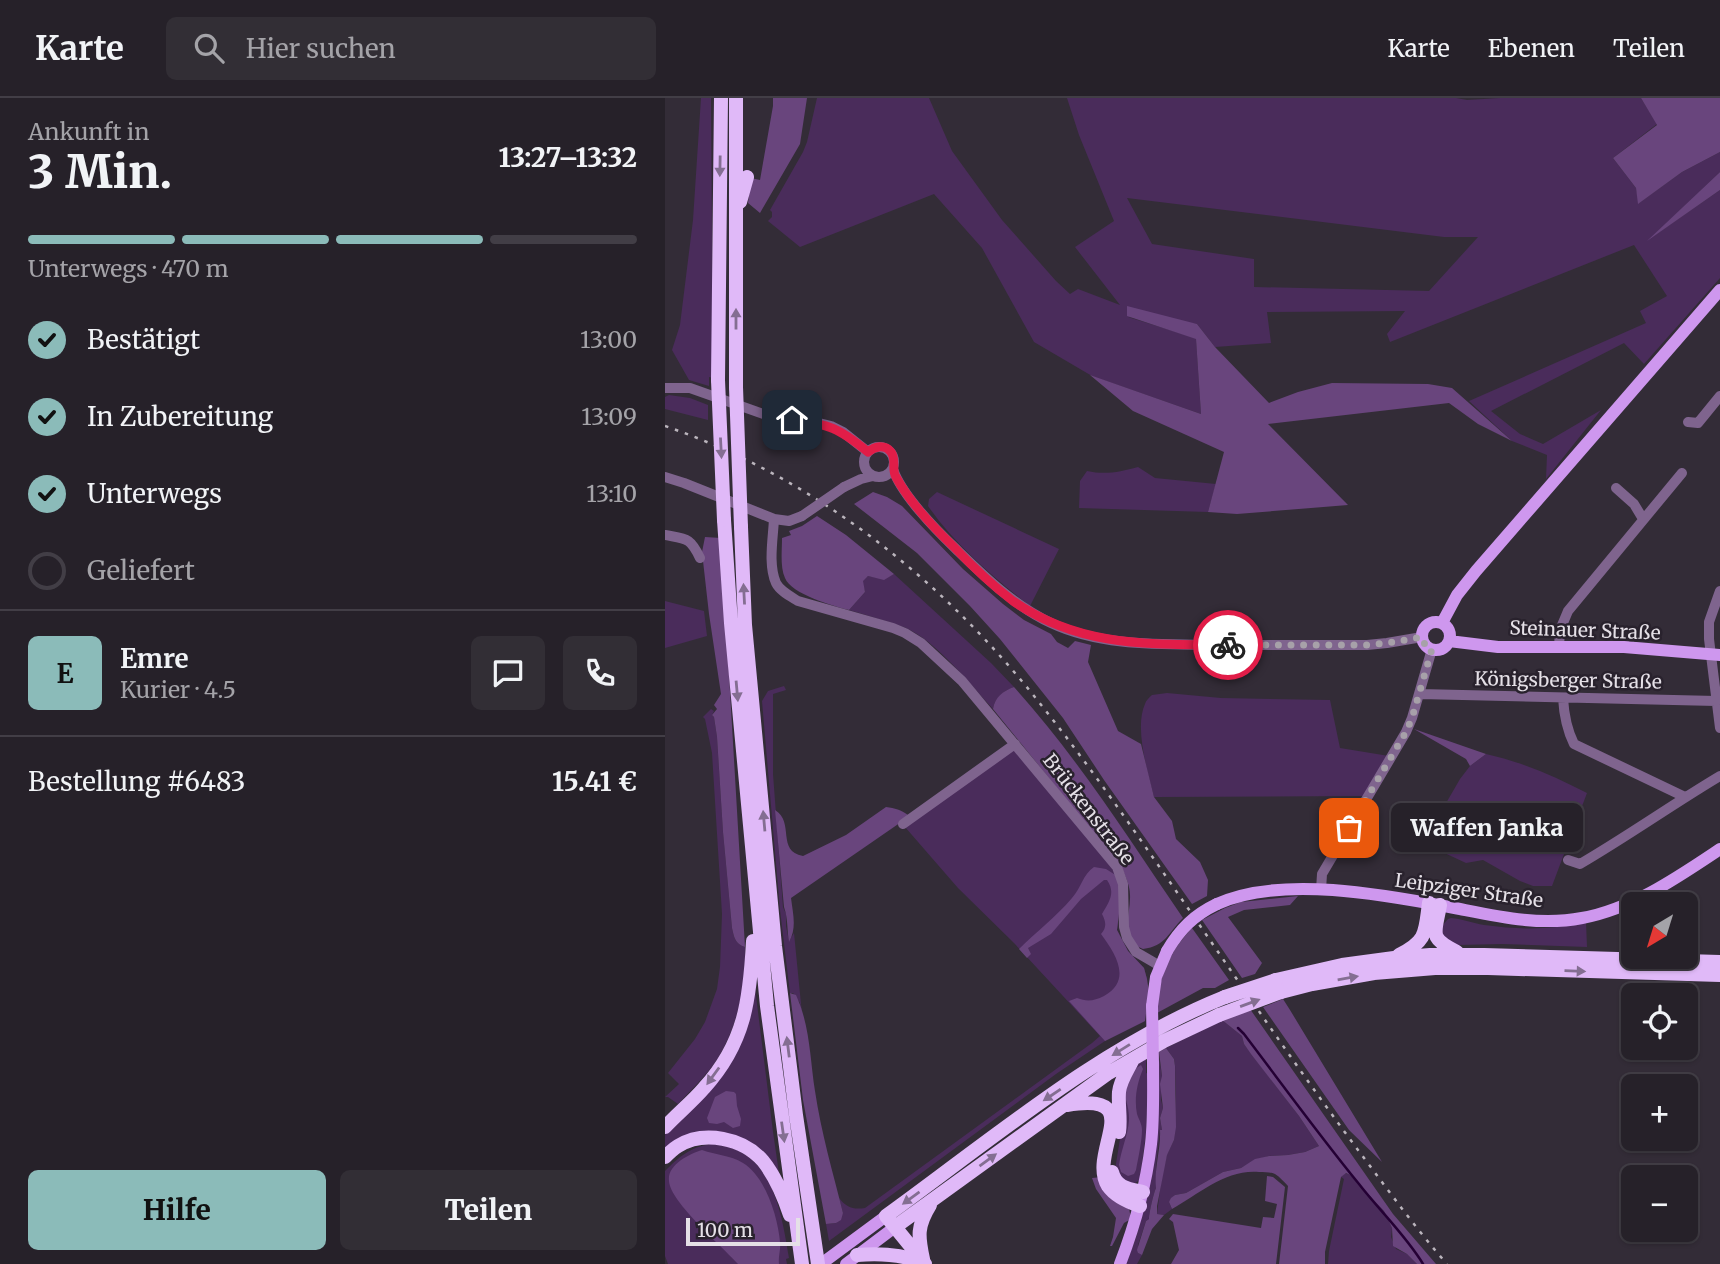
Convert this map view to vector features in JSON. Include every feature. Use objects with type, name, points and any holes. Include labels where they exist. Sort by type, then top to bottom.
[{"type":"highway","points":[[721,98],[718,380],[731,623],[755,894],[772,1045],[802,1262]]},
{"type":"highway","points":[[736,98],[736,387],[745,625],[775,946],[818,1259]]},
{"type":"highway","points":[[735,220],[747,177]]},
{"type":"highway","points":[[665,1127],[705,1088],[733,1046],[743,1024],[752,972],[755,894]]},
{"type":"highway","points":[[1434,904],[1437,939],[1462,954]]},
{"type":"highway","points":[[1394,958],[1422,939],[1434,904]]},
{"type":"highway","points":[[890,1221],[1039,1104],[1099,1064],[1163,1026],[1225,998],[1279,986],[1342,965],[1394,958],[1462,954],[1720,962]]},
{"type":"highway","points":[[890,1221],[933,1201],[1062,1106],[1134,1058],[1279,986],[1435,968],[1720,975]]},
{"type":"highway","points":[[1134,1058],[1120,1086],[1120,1129],[1111,1166],[1115,1182],[1141,1199]]},
{"type":"highway","points":[[1062,1106],[1096,1104],[1109,1111],[1111,1120],[1104,1167],[1105,1179],[1117,1196],[1141,1199]]},
{"type":"highway","points":[[665,1157],[678,1146],[709,1137],[745,1146],[765,1164],[786,1203],[799,1240]]},
{"type":"highway","points":[[924,1264],[919,1224],[933,1201]]},
{"type":"highway","points":[[890,1221],[924,1264]]},
{"type":"highway","points":[[852,1259],[882,1253],[907,1256],[924,1264]]},
{"type":"main road","points":[[1441,623],[1476,572],[1720,290]]},
{"type":"main road","points":[[1441,623],[1448,629],[1449,641],[1444,648],[1432,649],[1425,645],[1422,637],[1424,628],[1427,624],[1441,623]]},
{"type":"main road","name":"Steinauer Straße","points":[[1449,641],[1500,647],[1624,648],[1716,655]]},
{"type":"main road","name":"Leipziger Straße","points":[[1120,1264],[1141,1199],[1151,1142],[1154,988],[1167,951],[1184,926],[1198,915],[1217,904],[1251,893],[1321,890],[1356,892],[1527,920],[1581,919],[1633,901],[1720,849]]},
{"type":"main road","points":[[818,1259],[890,1221]]},
{"type":"main road","points":[[852,1259],[890,1221]]},
{"type":"street","points":[[665,388],[690,388],[766,415],[831,426],[868,452]]},
{"type":"street","points":[[1688,422],[1698,423],[1720,396]]},
{"type":"street","points":[[915,504],[891,482],[867,471],[864,464],[868,452],[876,447],[889,450],[894,459],[896,478],[915,504],[945,538],[1011,599],[1052,624],[1097,638],[1161,644],[1367,645],[1422,637]]},
{"type":"street","points":[[844,487],[864,464]]},
{"type":"street","points":[[665,477],[774,519],[789,521],[802,516],[844,487],[861,479],[886,476],[893,469]]},
{"type":"street","points":[[1559,647],[1560,630],[1568,611],[1682,472]]},
{"type":"street","points":[[1616,488],[1633,504],[1643,519]]},
{"type":"street","name":"Brückenstraße","points":[[774,519],[773,569],[777,584],[798,601],[905,633],[921,643],[962,681],[1117,867],[1123,884],[1123,927],[1126,939],[1136,952],[1160,966]]},
{"type":"street","points":[[665,535],[694,544],[700,558]]},
{"type":"street","points":[[1720,591],[1709,622],[1709,639],[1716,655],[1716,701],[1720,728]]},
{"type":"street","points":[[1321,890],[1322,874],[1406,732],[1432,649]]},
{"type":"street","name":"Königsberger Straße","points":[[1420,694],[1716,701]]},
{"type":"street","points":[[1563,698],[1564,715],[1574,744],[1685,797]]},
{"type":"street","points":[[903,824],[1015,744]]},
{"type":"street","points":[[1567,860],[1580,864],[1720,776]]},
{"type":"shaded area","points":[[701,98],[711,98],[713,378],[709,377],[709,386],[689,380],[672,350],[680,325],[693,220]]},
{"type":"shaded area","points":[[773,98],[807,98],[800,144],[760,213],[748,203],[751,178],[760,180]]},
{"type":"shaded area","points":[[817,98],[929,98],[952,151],[1002,220],[1056,281],[1070,294],[1078,289],[1120,305],[1075,247],[1114,221],[1067,98],[1641,98],[1657,124],[1613,158],[1636,188],[1639,203],[1682,172],[1720,152],[1720,172],[1652,237],[1720,190],[1720,278],[1644,364],[1624,343],[1491,411],[1520,434],[1543,444],[1601,410],[1546,479],[1547,455],[1512,441],[1469,401],[1646,323],[1640,311],[1667,296],[1634,245],[1390,342],[1387,334],[1405,311],[1267,312],[1271,343],[1215,347],[1197,324],[1128,317],[1196,338],[1201,414],[1092,376],[1034,342],[982,248],[934,194],[800,247],[768,221],[772,217],[770,210],[807,142]],"holes":[[[1127,198],[1444,237],[1478,237],[1429,291],[1254,287],[1254,259],[1152,244]]]},
{"type":"shaded area","points":[[1641,98],[1720,98],[1720,152],[1682,172],[1638,204],[1636,188],[1613,158],[1657,125]]},
{"type":"shaded area","points":[[1720,172],[1720,190],[1647,241]]},
{"type":"shaded area","points":[[1127,306],[1197,324],[1215,347],[1269,403],[1332,383],[1428,384],[1452,388],[1512,441],[1478,424],[1449,403],[1268,424],[1348,505],[1237,514],[1208,512],[1224,452],[1133,411],[1090,375],[1201,414],[1196,339],[1127,316]]},
{"type":"shaded area","points":[[669,395],[690,398],[708,405],[708,420],[665,409],[665,397]]},
{"type":"shaded area","points":[[1138,467],[1155,478],[1216,484],[1208,512],[1079,508],[1080,481],[1087,471],[1100,473]]},
{"type":"shaded area","points":[[873,492],[902,506],[963,569],[1024,620],[1051,634],[1057,642],[1068,648],[1075,641],[1091,645],[1088,662],[1118,731],[1141,744],[1154,797],[1172,821],[1176,839],[1200,862],[1208,880],[1207,896],[1192,904],[1063,718],[1000,639],[917,553],[854,504]]},
{"type":"shaded area","points":[[937,492],[1059,549],[1030,606],[975,560],[950,534],[928,506],[929,499]]},
{"type":"shaded area","points":[[817,516],[846,535],[894,574],[884,580],[868,576],[863,581],[865,592],[849,610],[804,594],[789,584],[783,574],[782,538],[791,535],[789,531]]},
{"type":"shaded area","points":[[705,537],[721,538],[745,947],[737,942],[732,928],[717,737],[712,715],[717,709],[714,705],[721,694],[702,552]]},
{"type":"shaded area","points":[[894,574],[1014,687],[1000,695],[993,709],[953,664],[918,634],[899,625],[849,610],[865,592],[862,581],[868,576],[884,579]]},
{"type":"shaded area","points":[[665,601],[704,611],[707,636],[665,648]]},
{"type":"shaded area","points":[[784,686],[786,690],[773,694],[773,774],[783,907],[789,941],[794,933],[802,1014],[800,1003],[793,993],[790,993],[762,701],[768,691]]},
{"type":"shaded area","points":[[1014,687],[1081,770],[1183,918],[1157,945],[1143,949],[1131,939],[1127,925],[1130,891],[1122,868],[993,709],[1000,695]]},
{"type":"shaded area","points":[[1167,693],[1221,698],[1330,700],[1340,748],[1389,756],[1365,796],[1154,797],[1141,738],[1142,714],[1146,701],[1152,695]]},
{"type":"shaded area","points":[[711,709],[714,711],[712,715],[717,737],[732,928],[737,942],[745,947],[744,976],[736,1019],[725,1045],[709,1070],[678,1104],[665,1097],[679,1084],[668,1073],[705,1022],[717,989],[720,967],[722,914],[712,753],[703,717]]},
{"type":"shaded area","points":[[1414,729],[1486,754],[1470,766],[1466,759]]},
{"type":"shaded area","points":[[1013,749],[1106,859],[1117,876],[1121,897],[1117,930],[1128,951],[1144,968],[1147,979],[1145,1021],[1105,1041],[1056,1074],[829,1241],[826,1224],[836,1223],[843,1213],[839,1198],[850,1207],[865,1208],[1100,1036],[1014,943],[958,888],[905,827]]},
{"type":"shaded area","points":[[1486,754],[1538,770],[1587,793],[1552,886],[1533,886],[1483,860],[1466,863],[1423,843],[1460,779],[1470,766]]},
{"type":"shaded area","points":[[886,807],[903,812],[908,815],[907,818],[791,898],[794,926],[789,942],[775,810],[784,822],[790,848],[803,856],[846,835]]},
{"type":"shaded area","points":[[1094,867],[1106,869],[1117,876],[1121,897],[1117,930],[1128,951],[1144,968],[1149,992],[1145,1021],[1105,1041],[1069,1001],[1077,998],[1100,998],[1113,990],[1118,982],[1119,966],[1101,934],[1105,924],[1102,914],[1111,893],[1107,880],[1081,899],[1051,934],[1028,948],[1031,954],[1027,958],[1019,949],[1066,905]]},
{"type":"shaded area","points":[[1298,896],[1290,905],[1244,910],[1228,917],[1262,963],[1255,974],[1242,978],[1202,920],[1241,902]]},
{"type":"shaded area","points":[[1451,918],[1484,925],[1523,928],[1560,927],[1586,922],[1587,947],[1457,945],[1443,940],[1441,927]]},
{"type":"shaded area","points":[[1192,928],[1229,980],[1215,988],[1203,988],[1157,1013],[1162,977],[1170,957]]},
{"type":"shaded area","points":[[754,980],[781,1187],[729,1137],[665,1154],[665,1131],[722,1072]]},
{"type":"shaded area","points":[[790,993],[796,995],[807,1030],[820,1122],[843,1213],[841,1220],[836,1223],[826,1224],[803,1100]]},
{"type":"shaded area","points":[[1283,999],[1382,1162],[1349,1130],[1263,1007]]},
{"type":"shaded area","points":[[1250,1009],[1393,1214],[1436,1264],[1417,1264],[1393,1246],[1392,1228],[1384,1211],[1346,1173],[1341,1177],[1325,1252],[1325,1264],[1279,1264],[1288,1186],[1275,1174],[1235,1174],[1172,1209],[1169,1202],[1175,1195],[1186,1193],[1223,1172],[1241,1168],[1255,1159],[1305,1152],[1319,1146],[1244,1044],[1242,1036],[1222,1020]]},
{"type":"shaded area","points":[[1222,1020],[1242,1036],[1244,1044],[1319,1146],[1305,1152],[1269,1156],[1241,1168],[1223,1172],[1186,1193],[1175,1195],[1169,1202],[1172,1209],[1164,1215],[1157,1214],[1162,1175],[1174,1140],[1175,1066],[1174,1059],[1166,1048]]},
{"type":"shaded area","points":[[1166,1048],[1174,1059],[1175,1066],[1176,1127],[1167,1155],[1157,1206],[1157,1214],[1164,1215],[1152,1229],[1142,1255],[1137,1250],[1149,1219],[1156,1188],[1162,1130],[1159,1052]]},
{"type":"shaded area","points":[[1159,1058],[1163,1108],[1160,1118],[1162,1130],[1156,1167],[1156,1188],[1149,1219],[1138,1245],[1138,1253],[1142,1255],[1137,1264],[1126,1264],[1145,1206],[1158,1110]]},
{"type":"shaded area","points":[[1146,1059],[1146,1073],[1149,1074],[1146,1133],[1140,1180],[1130,1186],[1115,1170],[1123,1120],[1122,1084],[1140,1062]]},
{"type":"shaded area","points":[[1141,1065],[1143,1069],[1136,1103],[1142,1128],[1141,1139],[1136,1170],[1128,1176],[1121,1172],[1119,1165],[1129,1120],[1124,1084]]},
{"type":"shaded area","points":[[726,1091],[736,1094],[740,1126],[733,1128],[724,1122],[709,1123],[707,1118],[715,1097]]},
{"type":"shaded area","points":[[711,1144],[732,1148],[748,1156],[770,1184],[782,1220],[789,1258],[786,1259],[787,1264],[668,1264],[665,1256],[665,1171],[685,1153]]},
{"type":"shaded area","points":[[702,1150],[738,1160],[758,1178],[777,1222],[779,1264],[738,1264],[678,1200],[669,1181],[671,1170],[685,1157]]},
{"type":"shaded area","points":[[1345,1173],[1384,1211],[1392,1228],[1391,1237],[1396,1249],[1407,1254],[1417,1264],[1328,1264],[1344,1179],[1341,1177]]},
{"type":"shaded area","points":[[1267,1176],[1273,1177],[1285,1187],[1276,1264],[1171,1264],[1179,1250],[1173,1222],[1169,1219],[1173,1214],[1261,1228],[1263,1217],[1274,1218],[1277,1204],[1265,1201]]},
{"type":"shaded area","points":[[1102,1177],[1129,1208],[1131,1219],[1124,1223],[1112,1246],[1116,1218],[1096,1189],[1092,1178]]},
{"type":"waterway","points":[[1238,1028],[1423,1264]]},
{"type":"railway","points":[[665,426],[770,472],[819,501],[911,568],[993,648],[1030,691],[1133,828],[1313,1088],[1404,1212],[1447,1264]]},
{"type":"way so far","points":[[1228,645],[1367,645],[1422,637],[1425,645],[1432,649],[1406,732],[1349,828]]},
{"type":"place","name":"Waffen Janka","points":[[1349,828]]},
{"type":"route","points":[[792,420],[831,426],[868,452],[876,447],[889,450],[894,459],[896,478],[945,538],[1011,599],[1052,624],[1115,641],[1228,645]]}]
